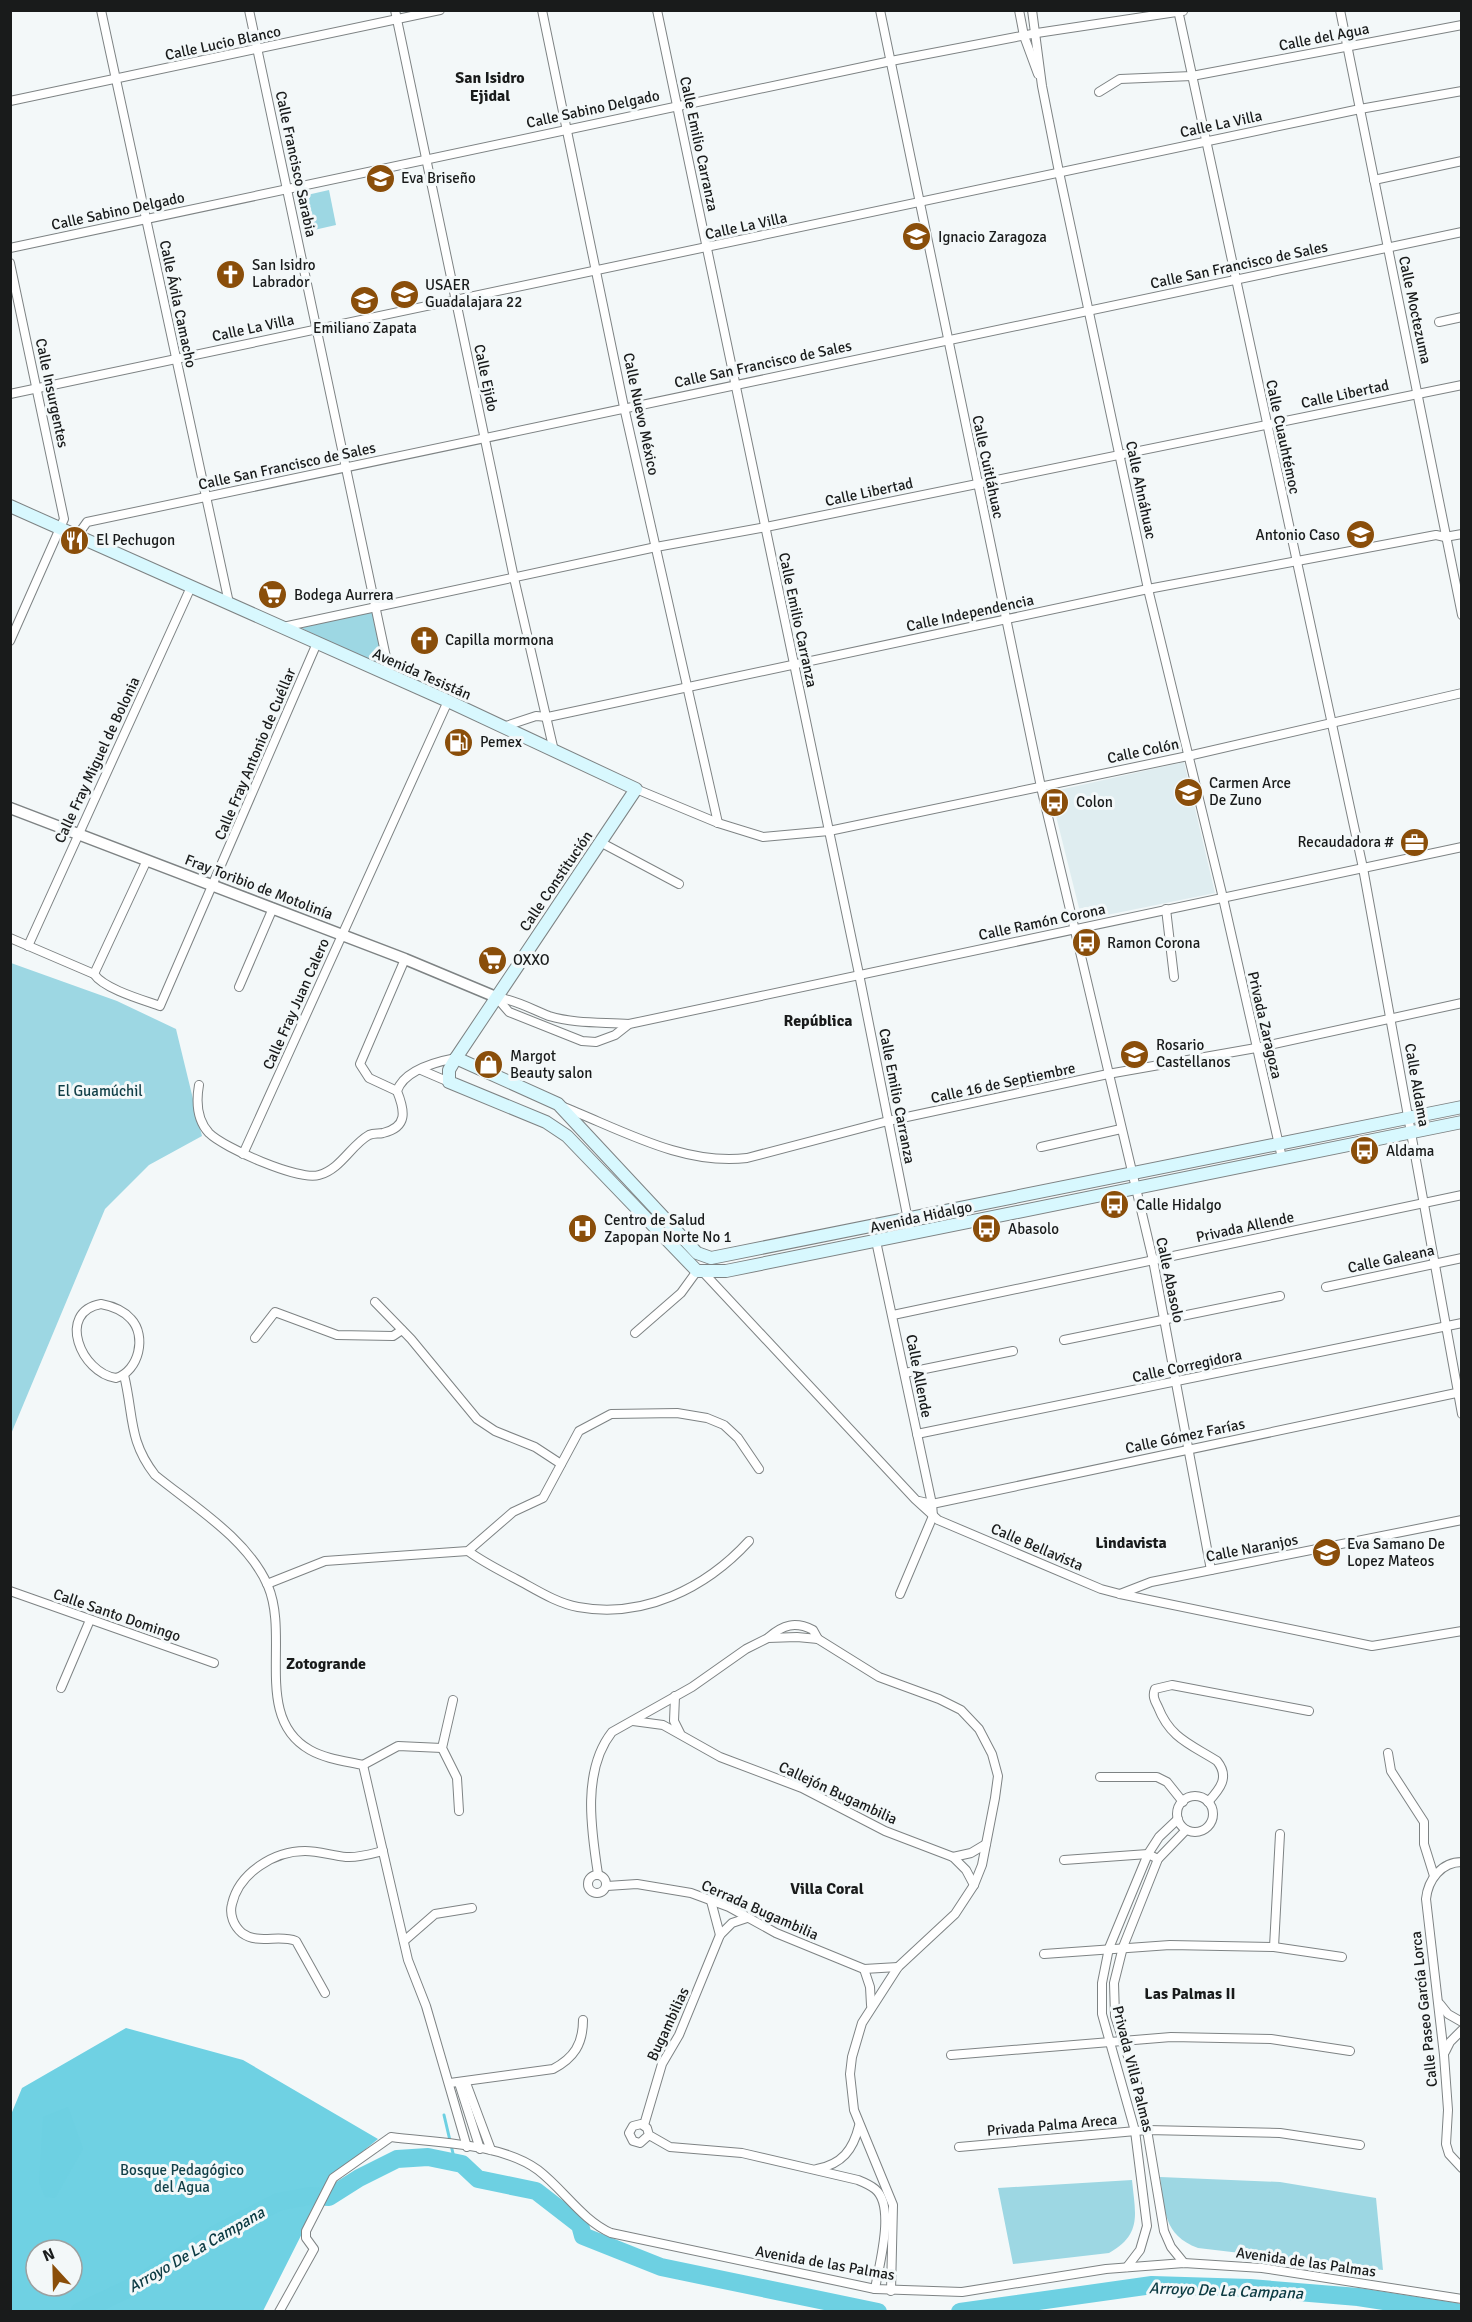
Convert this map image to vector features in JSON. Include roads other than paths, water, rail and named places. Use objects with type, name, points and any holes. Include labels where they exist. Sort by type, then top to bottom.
[{"type":"main road","name":"Avenida Tesistán","points":[[10,506],[448,701],[636,789]]},
{"type":"main road","name":"Calle Constitución","points":[[449,1082],[449,1070],[456,1058],[636,789]]},
{"type":"main road","name":"Avenida Hidalgo","points":[[456,1058],[558,1104],[697,1253],[711,1258],[1461,1107]]},
{"type":"main road","points":[[449,1082],[546,1122],[567,1136],[700,1271]]},
{"type":"main road","name":"Avenida Hidalgo","points":[[700,1271],[726,1271],[876,1242],[1461,1122]]},
{"type":"main road","points":[[772,1247],[775,1261]]},
{"type":"street","name":"Calle Ávila Camacho","points":[[101,10],[229,603]]},
{"type":"street","name":"Calle Francisco Sarabia","points":[[249,10],[390,676]]},
{"type":"street","name":"Calle Ejido","points":[[395,10],[514,578],[548,717],[554,751]]},
{"type":"street","name":"Calle Lucio Blanco","points":[[10,101],[440,10]]},
{"type":"street","name":"Calle Nuevo México","points":[[542,10],[624,407],[685,686],[718,823]]},
{"type":"street","name":"Calle Emilio Carranza","points":[[657,10],[860,974],[911,1235]]},
{"type":"street","name":"Calle Cuitláhuac","points":[[880,10],[921,201],[947,340],[1005,620],[1041,787],[1076,928]]},
{"type":"street","name":"Calle Ahnáhuac","points":[[1019,10],[1024,36],[1042,86]]},
{"type":"street","name":"Calle Ahnáhuac","points":[[1032,10],[1037,33],[1042,86],[1059,172],[1148,589],[1223,898]]},
{"type":"street","name":"Calle Moctezuma","points":[[1340,10],[1461,615]]},
{"type":"street","name":"Calle Sabino Delgado","points":[[10,248],[891,61],[1037,33],[1180,11]]},
{"type":"street","name":"Calle Cuauhtémoc","points":[[1180,11],[1295,561],[1363,868]]},
{"type":"street","name":"Calle del Agua","points":[[1098,92],[1120,79],[1192,76],[1461,24]]},
{"type":"street","name":"Calle La Villa","points":[[10,393],[707,248],[1206,141],[1461,91]]},
{"type":"street","points":[[1374,180],[1461,161]]},
{"type":"street","name":"Calle San Francisco de Sales","points":[[77,536],[87,522],[1461,232]]},
{"type":"street","name":"Calle Insurgentes","points":[[10,263],[63,512],[60,529]]},
{"type":"street","points":[[1439,322],[1461,317]]},
{"type":"street","name":"Calle Libertad","points":[[283,627],[656,547],[766,527],[1461,384]]},
{"type":"street","points":[[10,641],[60,529]]},
{"type":"street","name":"Calle Independencia","points":[[503,727],[536,716],[548,717],[1148,589],[1436,535],[1445,537],[1461,534]]},
{"type":"street","name":"Calle Fray Miguel de Bolonia","points":[[28,945],[191,587]]},
{"type":"street","name":"Calle Fray Antonio de Cuéllar","points":[[94,974],[98,980],[160,1006],[317,644]]},
{"type":"street","name":"Calle Colón","points":[[829,831],[1188,756],[1461,693]]},
{"type":"street","name":"Calle Fray Juan Calero","points":[[243,1154],[448,701]]},
{"type":"street","name":"Avenida Tesistán","points":[[636,789],[718,823],[763,837],[829,831]]},
{"type":"street","name":"Fray Toribio de Motolinía","points":[[10,808],[405,959],[496,997]]},
{"type":"street","points":[[600,842],[679,884]]},
{"type":"street","name":"Calle Ramón Corona","points":[[496,997],[516,1000],[550,1016],[582,1022],[629,1023],[1461,847]]},
{"type":"street","points":[[10,938],[94,974],[147,860]]},
{"type":"street","name":"Calle Aldama","points":[[1363,868],[1460,1392],[1461,1414]]},
{"type":"street","name":"Privada Zaragoza","points":[[1223,898],[1282,1158]]},
{"type":"street","points":[[239,987],[273,908]]},
{"type":"street","points":[[1167,909],[1174,977]]},
{"type":"street","name":"Calle Abasolo","points":[[1076,928],[1108,1074],[1153,1260],[1211,1570]]},
{"type":"street","points":[[398,1091],[369,1078],[360,1064],[405,959]]},
{"type":"street","name":"Calle Ramón Corona","points":[[496,997],[509,1012],[582,1041],[596,1042],[615,1035],[629,1023]]},
{"type":"street","name":"Calle 16 de Septiembre","points":[[558,1104],[677,1151],[726,1161],[747,1158],[888,1121],[1108,1074],[1256,1048],[1461,1003]]},
{"type":"street","points":[[199,1085],[198,1112],[209,1132],[243,1154],[307,1176],[319,1175],[341,1161],[367,1136],[398,1127],[404,1119],[405,1112],[398,1091],[404,1077],[456,1058]]},
{"type":"street","points":[[421,1070],[449,1082]]},
{"type":"street","points":[[1041,1147],[1121,1129]]},
{"type":"street","name":"Privada Allende","points":[[893,1315],[1461,1195]]},
{"type":"street","name":"Calle Allende","points":[[876,1242],[933,1516]]},
{"type":"street","name":"Calle Galeana","points":[[1326,1287],[1461,1258]]},
{"type":"street","points":[[635,1333],[681,1293],[700,1271]]},
{"type":"street","name":"Calle Bellavista","points":[[700,1271],[933,1516],[1101,1589],[1120,1594],[1372,1646],[1461,1631]]},
{"type":"street","points":[[1064,1340],[1280,1296]]},
{"type":"street","points":[[375,1302],[402,1330],[477,1419],[495,1431],[535,1447],[561,1464]]},
{"type":"street","points":[[101,1304],[120,1310],[135,1325],[139,1348],[130,1369],[124,1376],[108,1377],[98,1372],[82,1354],[76,1324],[81,1314],[91,1306],[101,1304]]},
{"type":"street","points":[[255,1338],[275,1312],[337,1335],[393,1336],[402,1330]]},
{"type":"street","name":"Calle Corregidora","points":[[917,1434],[1461,1323]]},
{"type":"street","points":[[905,1373],[1013,1351]]},
{"type":"street","points":[[124,1376],[131,1403],[133,1434],[146,1463],[155,1475],[228,1535],[255,1565],[267,1584],[277,1620],[276,1683],[280,1715],[297,1740],[309,1750],[363,1765],[398,1746],[442,1748]]},
{"type":"street","name":"Calle Gómez Farías","points":[[915,1499],[932,1504],[1460,1392]]},
{"type":"street","points":[[468,1551],[513,1512],[543,1498],[579,1431],[611,1414],[677,1413],[707,1418],[724,1425],[738,1438],[759,1469]]},
{"type":"street","points":[[900,1594],[933,1516]]},
{"type":"street","name":"Calle Naranjos","points":[[1120,1594],[1136,1586],[1461,1520]]},
{"type":"street","points":[[267,1584],[325,1561],[468,1551],[558,1601],[577,1607],[608,1610],[639,1606],[677,1596],[708,1580],[750,1541]]},
{"type":"street","name":"Calle Santo Domingo","points":[[10,1591],[214,1663]]},
{"type":"street","points":[[61,1688],[90,1620]]},
{"type":"street","points":[[598,1874],[593,1831],[594,1772],[599,1750],[605,1741],[612,1732],[630,1720],[692,1687],[746,1648],[768,1638],[787,1625],[813,1630],[818,1640],[879,1677],[939,1699],[961,1710],[979,1729],[992,1754],[998,1776],[986,1844],[974,1885],[955,1914],[898,1967],[871,2006],[855,2042],[852,2057],[852,2094],[859,2126],[893,2205],[891,2291]]},
{"type":"street","points":[[1208,1802],[1221,1787],[1225,1778],[1222,1766],[1173,1734],[1164,1724],[1154,1699],[1155,1689],[1172,1685],[1309,1711]]},
{"type":"street","points":[[675,1696],[674,1721],[680,1734]]},
{"type":"street","points":[[453,1700],[442,1748],[457,1778],[459,1811]]},
{"type":"street","name":"Callejón Bugambilia","points":[[630,1720],[657,1722],[720,1757],[802,1788],[885,1831],[954,1857]]},
{"type":"street","points":[[1388,1753],[1391,1771],[1424,1822],[1425,1844],[1434,1876],[1448,1864],[1461,1862]]},
{"type":"street","points":[[363,1765],[404,1941],[480,2148]]},
{"type":"street","points":[[1100,1777],[1157,1777],[1167,1782],[1183,1802]]},
{"type":"street","points":[[1198,1797],[1208,1802],[1213,1813],[1209,1825],[1199,1832],[1186,1830],[1178,1819],[1179,1807],[1183,1802],[1198,1797]]},
{"type":"street","name":"Privada Villa Palmas","points":[[1146,2233],[1135,2131],[1125,2087],[1102,2014],[1102,1983],[1109,1948],[1148,1854],[1159,1837],[1178,1819]]},
{"type":"street","name":"Privada Villa Palmas","points":[[1184,2263],[1171,2247],[1164,2231],[1148,2130],[1137,2084],[1115,2016],[1114,1983],[1123,1947],[1158,1859],[1186,1830]]},
{"type":"street","points":[[1274,1947],[1280,1834]]},
{"type":"street","points":[[974,1885],[966,1870],[954,1857],[971,1853],[986,1844]]},
{"type":"street","points":[[325,1993],[296,1941],[288,1938],[255,1939],[243,1934],[234,1924],[230,1910],[234,1894],[257,1868],[289,1852],[306,1851],[360,1857],[383,1851]]},
{"type":"street","points":[[1064,1860],[1148,1854],[1158,1859]]},
{"type":"street","points":[[598,1874],[605,1878],[607,1886],[598,1893],[591,1891],[589,1880],[598,1874]]},
{"type":"street","name":"Calle Paseo García Lorca","points":[[1434,1876],[1428,1886],[1427,1910],[1440,2004],[1448,2110],[1446,2144],[1449,2154],[1461,2168]]},
{"type":"street","name":"Cerrada Bugambilia","points":[[607,1886],[637,1884],[666,1887],[711,1901],[864,1969],[898,1967]]},
{"type":"street","points":[[711,1901],[720,1935]]},
{"type":"street","points":[[404,1941],[435,1914],[472,1908]]},
{"type":"street","points":[[720,1935],[732,1923],[747,1918]]},
{"type":"street","name":"Bugambilias","points":[[644,2125],[662,2064],[679,2036],[720,1935]]},
{"type":"street","points":[[1044,1954],[1170,1945],[1274,1947],[1342,1957]]},
{"type":"street","points":[[864,1969],[870,1987],[871,2006]]},
{"type":"street","points":[[1440,2004],[1448,2014],[1461,2022]]},
{"type":"street","points":[[458,2083],[512,2073],[553,2069],[566,2062],[576,2051],[583,2035],[583,2020]]},
{"type":"street","points":[[1444,2055],[1450,2042],[1461,2030]]},
{"type":"street","points":[[951,2055],[1171,2037],[1271,2038],[1350,2051]]},
{"type":"street","points":[[458,2083],[462,2146]]},
{"type":"street","points":[[458,2083],[491,2150]]},
{"type":"street","points":[[649,2135],[640,2143],[630,2137],[633,2126],[644,2125],[649,2135],[670,2147],[742,2153],[858,2180],[874,2188],[885,2208],[884,2234],[875,2289]]},
{"type":"street","points":[[813,2169],[835,2164],[846,2155],[859,2126]]},
{"type":"street","name":"Privada Palma Areca","points":[[959,2147],[1148,2130],[1280,2133],[1360,2145]]},
{"type":"street","name":"Avenida de las Palmas","points":[[279,2312],[314,2249],[306,2238],[306,2231],[333,2178],[391,2137],[491,2150],[527,2162],[597,2226],[611,2233],[875,2289],[962,2292],[1127,2267],[1184,2263],[1262,2268],[1461,2299]]},
{"type":"street","points":[[1127,2267],[1140,2250],[1146,2233],[1164,2231]]},
{"type":"waterway","points":[[444,2115],[455,2162]]},
{"type":"waterway","name":"Arroyo De La Campana","points":[[79,2312],[138,2284],[216,2234],[278,2202],[309,2196],[329,2197],[359,2178],[397,2159],[428,2157],[462,2164],[478,2179],[536,2191],[580,2225],[583,2236],[661,2267],[878,2312]]},
{"type":"waterway","name":"Arroyo De La Campana","points":[[960,2312],[1152,2285],[1250,2288],[1358,2297],[1456,2312]]},
{"type":"place","name":"Eva Briseño","points":[[380,178]]},
{"type":"place","name":"Ignacio Zaragoza","points":[[917,237]]},
{"type":"place","name":"San Isidro Labrador","points":[[231,274]]},
{"type":"place","name":"USAER Guadalajara 22","points":[[404,294]]},
{"type":"place","name":"Emiliano Zapata","points":[[365,301]]},
{"type":"place","name":"Antonio Caso","points":[[1361,535]]},
{"type":"place","name":"El Pechugon","points":[[75,540]]},
{"type":"place","name":"Bodega Aurrera","points":[[273,595]]},
{"type":"place","name":"Capilla mormona","points":[[424,640]]},
{"type":"place","name":"Pemex","points":[[459,742]]},
{"type":"place","name":"Carmen Arce De Zuno","points":[[1188,792]]},
{"type":"place","name":"Colon","points":[[1055,802]]},
{"type":"place","name":"Recaudadora #","points":[[1415,842]]},
{"type":"place","name":"Ramon Corona","points":[[1086,943]]},
{"type":"place","name":"OXXO","points":[[492,960]]},
{"type":"place","name":"Rosario Castellanos","points":[[1135,1054]]},
{"type":"place","name":"Margot Beauty salon","points":[[489,1065]]},
{"type":"place","name":"Aldama","points":[[1365,1151]]},
{"type":"place","name":"Calle Hidalgo","points":[[1115,1205]]},
{"type":"place","name":"Centro de Salud Zapopan Norte No 1","points":[[583,1229]]},
{"type":"place","name":"Abasolo","points":[[987,1229]]},
{"type":"place","name":"Eva Samano De Lopez Mateos","points":[[1326,1553]]},
{"type":"district","name":"San Isidro Ejidal","points":[[490,86]]},
{"type":"district","name":"República","points":[[818,1020]]},
{"type":"district","name":"Lindavista","points":[[1131,1542]]},
{"type":"district","name":"Zotogrande","points":[[326,1663]]},
{"type":"district","name":"Villa Coral","points":[[827,1888]]},
{"type":"district","name":"Las Palmas II","points":[[1190,1993]]},
{"type":"park label","name":"El Guamúchil","points":[[100,1091]]},
{"type":"park label","name":"Bosque Pedagógico del Agua","points":[[182,2178]]}]
